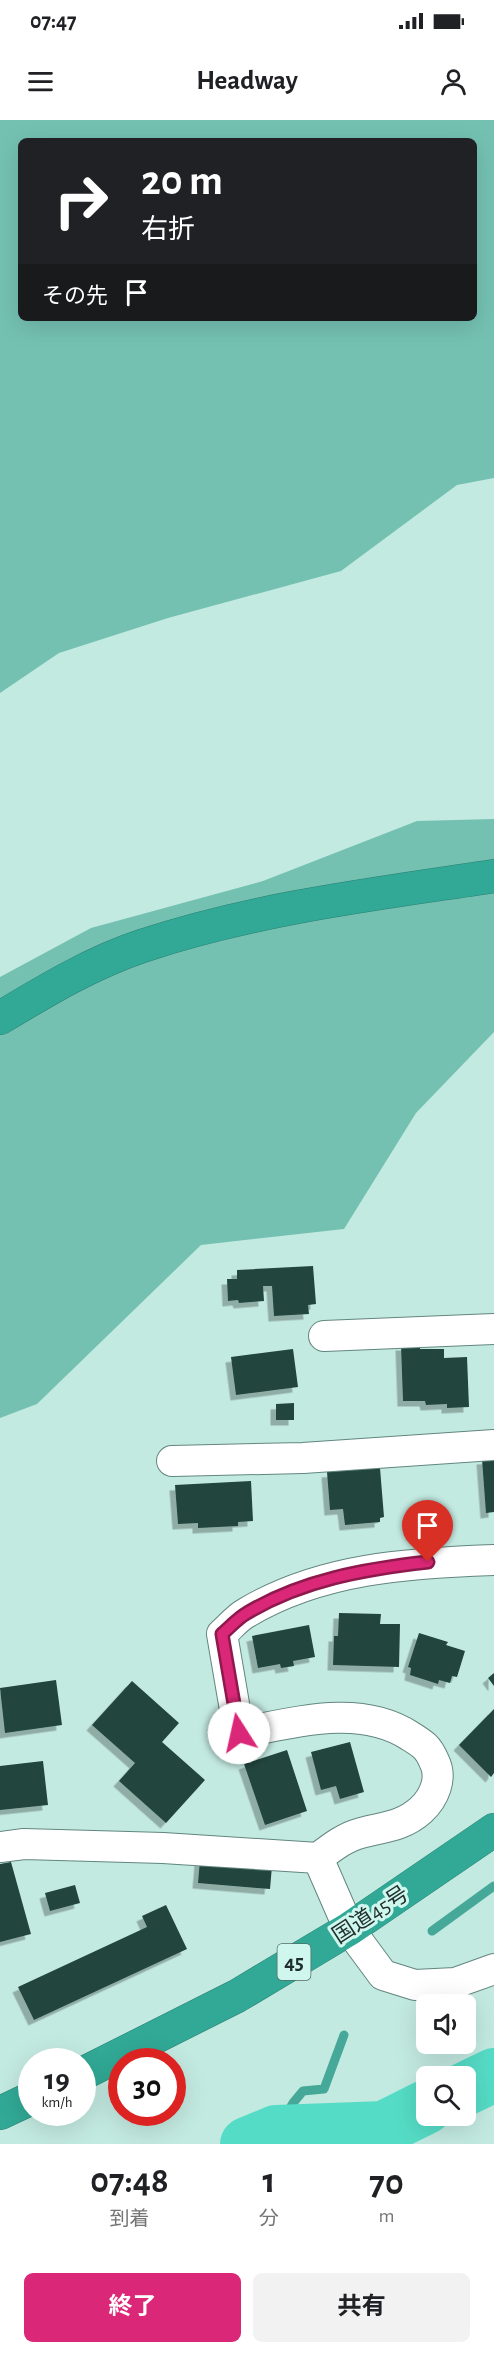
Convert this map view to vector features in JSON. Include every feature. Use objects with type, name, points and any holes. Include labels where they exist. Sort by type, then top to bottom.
[{"type":"highway","points":[[0,1018],[63,980],[141,946],[260,913],[494,876]]},
{"type":"highway","name":"国道45号","points":[[96,2067],[237,1996],[349,1929],[494,1830]]},
{"type":"highway","points":[[0,2113],[18,2105]]},
{"type":"street","points":[[324,1336],[494,1329]]},
{"type":"street","points":[[172,1461],[303,1458],[494,1445]]},
{"type":"street","points":[[0,1847],[24,1844],[163,1848],[318,1858],[342,1841],[361,1833],[391,1828],[420,1811],[436,1791],[437,1768],[428,1748],[401,1730],[368,1719],[330,1717],[239,1733],[222,1634],[244,1614],[292,1590],[348,1574],[371,1568],[428,1562],[494,1560]]},
{"type":"street","points":[[318,1858],[349,1929],[383,1975],[415,1985],[455,1983],[494,1969]]},
{"type":"green space","points":[[0,120],[494,120],[494,478],[457,485],[341,571],[168,618],[59,653],[0,693]]},
{"type":"green space","points":[[494,819],[494,1032],[416,1113],[344,1229],[201,1245],[37,1404],[0,1418],[0,977],[91,928],[263,881],[417,821]]},
{"type":"building","points":[[313,1266],[316,1304],[308,1305],[309,1314],[274,1316],[272,1286],[263,1286],[264,1301],[239,1303],[238,1300],[228,1301],[227,1279],[237,1279],[237,1270]]},
{"type":"building","points":[[401,1345],[420,1345],[420,1349],[444,1349],[444,1358],[467,1357],[469,1407],[447,1408],[447,1404],[426,1405],[425,1401],[403,1401]]},
{"type":"building","points":[[293,1349],[298,1387],[236,1395],[231,1357]]},
{"type":"building","points":[[294,1403],[294,1420],[276,1420],[276,1404]]},
{"type":"building","points":[[494,1458],[494,1512],[486,1513],[482,1459]]},
{"type":"building","points":[[380,1468],[384,1517],[380,1518],[380,1522],[345,1525],[343,1509],[330,1510],[327,1472]]},
{"type":"building","points":[[251,1481],[253,1521],[238,1522],[238,1526],[198,1528],[198,1523],[178,1524],[175,1485]]},
{"type":"building","points":[[339,1613],[381,1614],[380,1624],[400,1624],[399,1667],[333,1665],[334,1636],[338,1636]]},
{"type":"building","points":[[309,1625],[315,1657],[293,1661],[294,1666],[281,1668],[280,1664],[258,1668],[252,1636]]},
{"type":"building","points":[[419,1633],[448,1642],[446,1645],[465,1651],[457,1677],[452,1676],[450,1683],[439,1680],[438,1684],[410,1675],[411,1668],[408,1667]]},
{"type":"building","points":[[494,1673],[494,1686],[488,1678]]},
{"type":"building","points":[[56,1680],[62,1725],[5,1733],[0,1688]]},
{"type":"building","points":[[132,1681],[179,1723],[162,1742],[205,1780],[166,1823],[119,1781],[135,1763],[92,1725]]},
{"type":"building","points":[[494,1709],[494,1773],[491,1777],[459,1745]]},
{"type":"building","points":[[350,1742],[364,1792],[340,1799],[336,1786],[321,1790],[311,1752]]},
{"type":"building","points":[[287,1750],[307,1811],[265,1825],[244,1764]]},
{"type":"building","points":[[43,1761],[48,1805],[0,1810],[0,1766]]},
{"type":"building","points":[[200,1860],[272,1866],[270,1889],[198,1883]]},
{"type":"building","points":[[11,1862],[31,1934],[0,1942],[0,1864]]},
{"type":"building","points":[[75,1885],[80,1903],[50,1911],[45,1893]]},
{"type":"building","points":[[166,1905],[187,1949],[34,2020],[18,1987],[147,1927],[142,1916]]},
{"type":"waterway","points":[[432,1931],[494,1886]]},
{"type":"waterway","points":[[276,2132],[303,2091],[324,2089],[344,2035]]},
{"type":"waterway","points":[[476,2084],[494,2075]]},
{"type":"waterway","points":[[247,2144],[276,2132],[384,2128],[416,2112]]},
{"type":"route","points":[[239,1733],[222,1634],[244,1614],[292,1590],[371,1568],[428,1562]]}]
